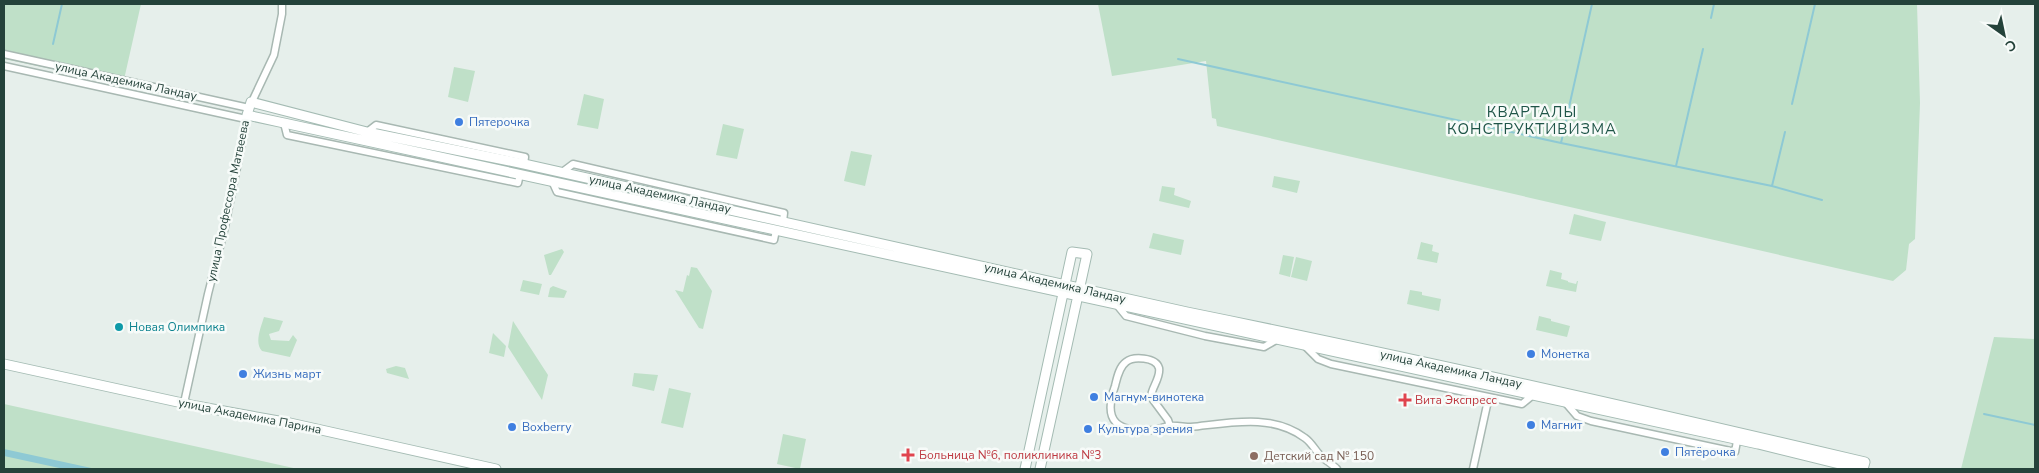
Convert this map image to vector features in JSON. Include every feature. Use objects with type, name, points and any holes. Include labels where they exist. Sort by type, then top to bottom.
[{"type":"street","name":"улица Профессора Матвеева","points":[[184,403],[224,231],[248,111],[274,55],[282,14],[282,4]]},
{"type":"street","name":"улица Академика Ландау","points":[[4,54],[248,111],[284,123],[776,230],[1508,381],[1863,467]]},
{"type":"street","name":"улица Академика Ландау","points":[[4,66],[524,161],[561,173],[783,218],[1064,289]]},
{"type":"street","points":[[367,132],[376,125],[504,152],[524,161]]},
{"type":"street","points":[[552,181],[557,192],[774,240],[776,230]]},
{"type":"street","points":[[1025,469],[1072,252],[1086,254],[1040,469]]},
{"type":"street","name":"улица Академика Ландау","points":[[1078,292],[1117,305],[1863,467]]},
{"type":"street","points":[[1170,426],[1168,420],[1151,397],[1159,370],[1158,366],[1143,358],[1132,358],[1125,362],[1120,370],[1111,396],[1109,409],[1112,418],[1122,427],[1134,431],[1170,426],[1183,427],[1252,421],[1270,422],[1287,427],[1307,438],[1321,456],[1337,469]]},
{"type":"street","name":"улица Академика Парина","points":[[4,364],[184,403],[290,423],[496,469]]},
{"type":"street","points":[[1473,469],[1487,405]]},
{"type":"green space","points":[[4,4],[141,4],[123,84],[4,59]]},
{"type":"green space","points":[[1098,4],[1917,4],[1920,103],[1915,239],[1909,244],[1906,270],[1893,281],[1217,126],[1216,119],[1212,118],[1206,61],[1112,76]]},
{"type":"green space","points":[[454,67],[475,71],[468,102],[448,97]]},
{"type":"green space","points":[[584,94],[604,99],[598,129],[577,125]]},
{"type":"green space","points":[[723,124],[744,129],[737,159],[716,155]]},
{"type":"green space","points":[[851,151],[872,155],[865,186],[844,181]]},
{"type":"green space","points":[[1274,176],[1300,181],[1297,193],[1272,187]]},
{"type":"green space","points":[[1162,186],[1175,188],[1174,195],[1191,201],[1189,208],[1159,201]]},
{"type":"green space","points":[[1574,214],[1606,222],[1601,241],[1569,234]]},
{"type":"green space","points":[[1153,233],[1184,240],[1181,255],[1149,248]]},
{"type":"green space","points":[[1421,242],[1433,245],[1432,251],[1439,253],[1437,263],[1417,259]]},
{"type":"green space","points":[[562,249],[564,252],[551,275],[549,275],[544,255]]},
{"type":"green space","points":[[1283,255],[1294,257],[1290,277],[1279,274]]},
{"type":"green space","points":[[1296,257],[1312,261],[1307,281],[1291,277]]},
{"type":"green space","points":[[691,267],[697,268],[712,291],[703,329],[699,328],[675,290],[683,292]]},
{"type":"green space","points":[[1550,270],[1562,273],[1561,279],[1568,282],[1576,284],[1578,281],[1576,292],[1546,286]]},
{"type":"green space","points":[[523,280],[542,284],[539,295],[520,291]]},
{"type":"green space","points":[[553,286],[567,291],[564,298],[548,297],[550,288]]},
{"type":"green space","points":[[1410,290],[1441,299],[1439,311],[1407,304]]},
{"type":"green space","points":[[1539,316],[1570,326],[1567,337],[1536,330]]},
{"type":"green space","points":[[264,317],[283,321],[279,331],[269,334],[271,340],[289,341],[293,335],[297,340],[290,357],[262,351],[260,348],[259,335]]},
{"type":"green space","points":[[513,321],[548,375],[542,400],[508,347]]},
{"type":"green space","points":[[493,333],[506,346],[504,357],[489,353]]},
{"type":"green space","points":[[1994,337],[2035,339],[2035,469],[1961,469]]},
{"type":"green space","points":[[396,366],[405,368],[409,379],[387,373],[386,369]]},
{"type":"green space","points":[[634,373],[658,375],[654,391],[632,386]]},
{"type":"green space","points":[[669,388],[691,393],[683,428],[661,423]]},
{"type":"green space","points":[[4,404],[298,469],[4,469]]},
{"type":"green space","points":[[783,434],[806,439],[800,469],[777,464]]},
{"type":"water","points":[[4,449],[96,469],[64,469],[4,456]]},
{"type":"waterway","points":[[53,44],[62,4]]},
{"type":"waterway","points":[[1561,143],[1592,4]]},
{"type":"waterway","points":[[1711,18],[1714,4]]},
{"type":"waterway","points":[[1792,104],[1815,4]]},
{"type":"waterway","points":[[1676,166],[1703,49]]},
{"type":"waterway","points":[[1178,59],[1561,143],[1772,186],[1822,200]]},
{"type":"waterway","points":[[1772,186],[1785,132]]},
{"type":"waterway","points":[[1984,414],[2035,425]]},
{"type":"place","name":"Пятерочка","points":[[459,122]]},
{"type":"place","name":"Новая Олимпика","points":[[119,327]]},
{"type":"place","name":"Монетка","points":[[1531,354]]},
{"type":"place","name":"Жизнь март","points":[[243,374]]},
{"type":"place","name":"Магнум-винотека","points":[[1094,397]]},
{"type":"place","name":"Вита Экспресс","points":[[1405,400]]},
{"type":"place","name":"Магнит","points":[[1531,425]]},
{"type":"place","name":"Boxberry","points":[[512,427]]},
{"type":"place","name":"Культура зрения","points":[[1088,429]]},
{"type":"place","name":"Пятёрочка","points":[[1665,452]]},
{"type":"place","name":"Больница №6, поликлиника №3","points":[[908,455]]},
{"type":"place","name":"Детский сад № 150","points":[[1254,456]]},
{"type":"district","name":"КВАРТАЛЫ КОНСТРУКТИВИЗМА","points":[[1532,120]]}]
